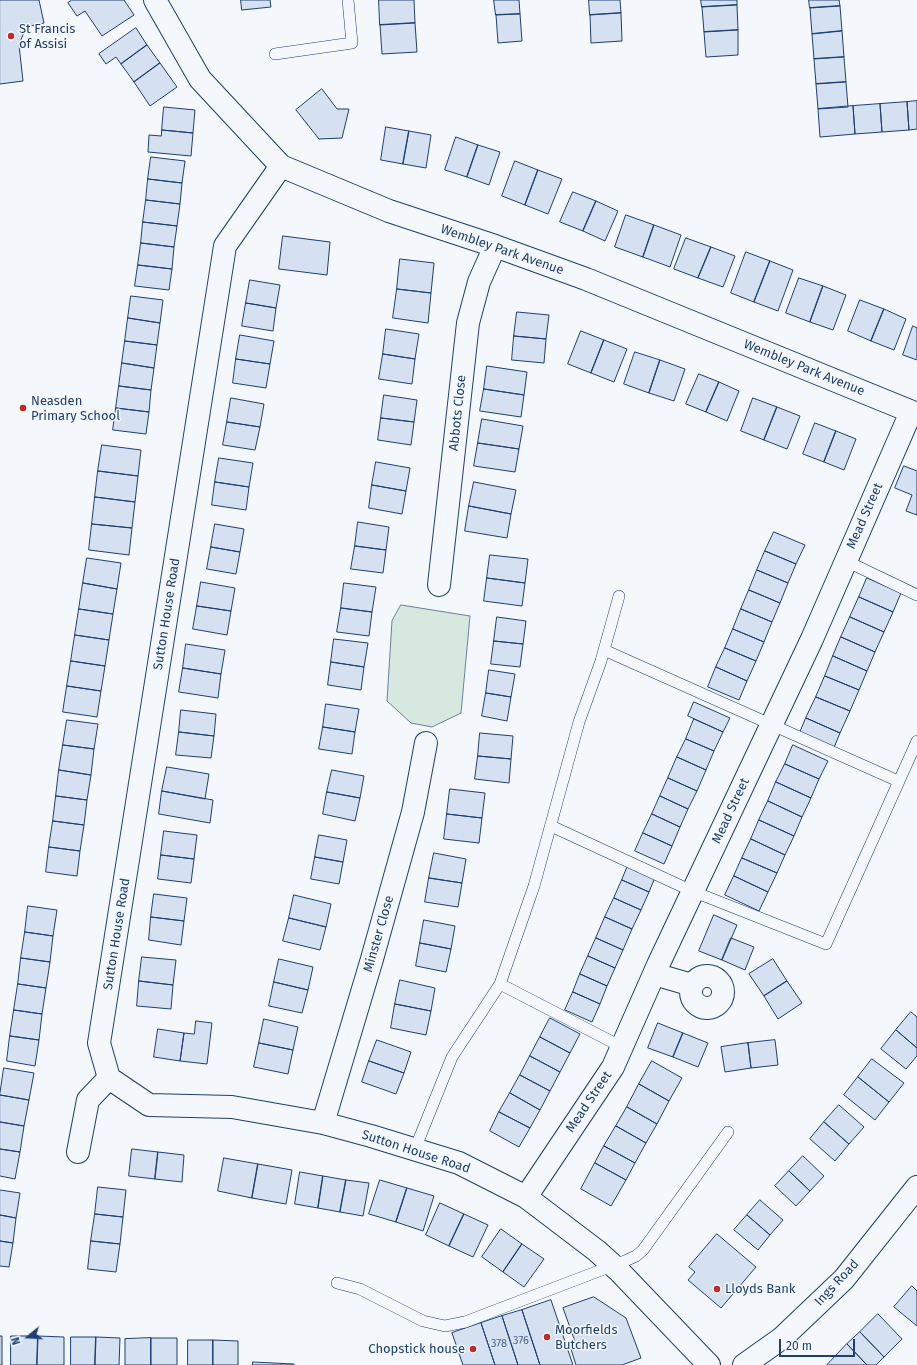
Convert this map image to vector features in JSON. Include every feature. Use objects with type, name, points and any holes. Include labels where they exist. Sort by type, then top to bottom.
[{"type":"street","name":"Wembley Park Avenue","points":[[155,0],[200,79],[280,166],[389,211],[495,246],[586,279],[914,413]]},
{"type":"street","name":"Sutton House Road","points":[[280,166],[224,246],[100,1043],[109,1078],[149,1105],[232,1106],[323,1124],[371,1136],[459,1163],[526,1197],[598,1251],[709,1365]]},
{"type":"street","name":"Abbots Close","points":[[439,585],[468,323],[479,282],[495,246]]},
{"type":"street","name":"Mead Street","points":[[526,1197],[612,1067],[622,1047],[692,891],[812,639],[914,413]]},
{"type":"street","name":"Minster Close","points":[[323,1124],[372,959],[413,812],[426,743]]},
{"type":"street","points":[[654,974],[692,985]]},
{"type":"street","points":[[78,1152],[88,1100],[109,1078]]},
{"type":"street","name":"Ings Road","points":[[744,1365],[782,1338],[844,1279],[917,1187]]},
{"type":"lane","points":[[275,54],[352,43],[348,0]]},
{"type":"lane","points":[[846,561],[917,595]]},
{"type":"lane","points":[[415,1150],[452,1057],[500,984],[534,886],[579,722],[604,650],[619,596]]},
{"type":"lane","points":[[604,650],[898,781]]},
{"type":"lane","points":[[551,826],[692,891],[826,944],[917,741]]},
{"type":"lane","points":[[500,984],[622,1047]]},
{"type":"lane","points":[[337,1283],[360,1289],[424,1321],[445,1326],[465,1322],[636,1256],[642,1250],[728,1132]]},
{"type":"shaded area","points":[[401,605],[470,616],[461,713],[432,727],[411,723],[387,701],[392,621]]},
{"type":"building","name":"St Francis of Assisi","points":[[0,0],[39,0],[44,23],[26,27],[19,45],[23,81],[0,84]]},
{"type":"building","points":[[72,0],[124,0],[134,15],[102,36],[85,11],[77,16],[68,3]]},
{"type":"building","points":[[241,0],[270,0],[271,7],[242,10]]},
{"type":"building","points":[[379,0],[414,0],[415,23],[380,25]]},
{"type":"building","points":[[494,0],[519,0],[520,14],[496,15]]},
{"type":"building","points":[[589,0],[620,0],[621,13],[590,15]]},
{"type":"building","points":[[701,0],[737,0],[737,5],[702,7]]},
{"type":"building","points":[[809,0],[839,0],[840,6],[810,8]]},
{"type":"building","points":[[737,5],[738,30],[704,32],[702,7]]},
{"type":"building","points":[[840,6],[842,31],[812,34],[810,8]]},
{"type":"building","points":[[621,13],[622,41],[591,43],[590,15]]},
{"type":"building","points":[[520,14],[522,41],[498,43],[496,15]]},
{"type":"building","points":[[415,23],[417,52],[382,54],[380,25]]},
{"type":"building","points":[[136,28],[147,45],[121,64],[116,57],[106,64],[99,54]]},
{"type":"building","points":[[738,30],[738,55],[706,57],[704,32]]},
{"type":"building","points":[[842,31],[844,57],[814,59],[812,34]]},
{"type":"building","points":[[147,45],[160,63],[134,82],[121,64]]},
{"type":"building","points":[[844,57],[846,82],[816,84],[814,59]]},
{"type":"building","points":[[160,63],[177,87],[150,106],[134,82]]},
{"type":"building","points":[[846,82],[848,107],[818,109],[816,84]]},
{"type":"building","points":[[322,89],[337,109],[349,109],[342,138],[319,139],[296,110]]},
{"type":"building","points":[[917,101],[917,129],[909,130],[907,102]]},
{"type":"building","points":[[907,102],[909,130],[882,132],[880,104]]},
{"type":"building","points":[[880,104],[882,132],[855,134],[853,106]]},
{"type":"building","points":[[853,106],[855,134],[820,137],[818,109]]},
{"type":"building","points":[[164,107],[195,110],[193,133],[162,130]]},
{"type":"building","points":[[386,127],[409,131],[403,164],[381,160]]},
{"type":"building","points":[[162,130],[193,133],[191,156],[148,152],[149,135],[161,136]]},
{"type":"building","points":[[409,131],[431,135],[426,168],[403,164]]},
{"type":"building","points":[[456,137],[478,145],[467,177],[445,170]]},
{"type":"building","points":[[478,145],[500,152],[489,185],[467,177]]},
{"type":"building","points":[[151,157],[185,161],[182,183],[148,179]]},
{"type":"building","points":[[515,161],[538,170],[525,205],[502,196]]},
{"type":"building","points":[[538,170],[562,179],[548,214],[525,205]]},
{"type":"building","points":[[148,179],[182,183],[180,204],[146,200]]},
{"type":"building","points":[[573,192],[596,201],[583,231],[560,222]]},
{"type":"building","points":[[146,200],[180,204],[177,226],[143,222]]},
{"type":"building","points":[[596,201],[618,211],[605,241],[583,231]]},
{"type":"building","points":[[626,215],[654,225],[643,257],[615,247]]},
{"type":"building","points":[[143,222],[177,226],[174,247],[141,243]]},
{"type":"building","points":[[654,225],[681,235],[670,267],[643,257]]},
{"type":"building","points":[[283,236],[330,242],[327,275],[279,269]]},
{"type":"building","points":[[686,238],[711,247],[698,278],[674,269]]},
{"type":"building","points":[[141,243],[174,247],[172,269],[138,265]]},
{"type":"building","points":[[711,247],[735,256],[723,287],[698,278]]},
{"type":"building","points":[[746,252],[770,261],[754,302],[731,293]]},
{"type":"building","points":[[400,259],[434,263],[431,293],[397,289]]},
{"type":"building","points":[[770,261],[793,270],[778,311],[754,302]]},
{"type":"building","points":[[138,265],[172,269],[169,290],[135,286]]},
{"type":"building","points":[[799,278],[823,286],[810,322],[786,313]]},
{"type":"building","points":[[250,280],[280,285],[276,308],[246,303]]},
{"type":"building","points":[[823,286],[846,295],[833,330],[810,322]]},
{"type":"building","points":[[397,289],[431,293],[428,323],[393,318]]},
{"type":"building","points":[[131,296],[163,300],[160,323],[128,318]]},
{"type":"building","points":[[860,300],[884,309],[871,341],[848,331]]},
{"type":"building","points":[[246,303],[276,308],[273,331],[242,326]]},
{"type":"building","points":[[884,309],[906,319],[894,350],[871,341]]},
{"type":"building","points":[[517,312],[549,315],[546,339],[514,336]]},
{"type":"building","points":[[128,318],[160,323],[157,345],[125,341]]},
{"type":"building","points":[[913,326],[917,328],[917,360],[903,355]]},
{"type":"building","points":[[386,329],[419,334],[415,359],[383,354]]},
{"type":"building","points":[[581,331],[604,340],[591,373],[568,364]]},
{"type":"building","points":[[240,335],[274,341],[270,364],[236,359]]},
{"type":"building","points":[[514,336],[546,339],[544,363],[512,360]]},
{"type":"building","points":[[604,340],[627,349],[614,382],[591,373]]},
{"type":"building","points":[[125,341],[157,345],[154,368],[122,363]]},
{"type":"building","points":[[635,352],[660,360],[649,393],[624,384]]},
{"type":"building","points":[[383,354],[415,359],[412,384],[379,379]]},
{"type":"building","points":[[236,359],[270,364],[266,388],[233,383]]},
{"type":"building","points":[[660,360],[685,369],[674,401],[649,393]]},
{"type":"building","points":[[122,363],[154,368],[151,390],[119,386]]},
{"type":"building","points":[[487,366],[527,372],[524,395],[484,389]]},
{"type":"building","points":[[699,374],[719,382],[706,412],[686,404]]},
{"type":"building","points":[[719,382],[739,391],[727,421],[706,412]]},
{"type":"building","points":[[119,386],[151,390],[149,412],[116,408]]},
{"type":"building","points":[[484,389],[524,395],[521,417],[480,411]]},
{"type":"building","points":[[384,395],[417,400],[414,422],[381,418]]},
{"type":"building","points":[[231,398],[264,404],[260,427],[227,422]]},
{"type":"building","points":[[753,398],[777,407],[764,440],[741,431]]},
{"type":"building","points":[[777,407],[800,416],[787,449],[764,440]]},
{"type":"building","points":[[116,408],[149,412],[146,434],[113,430]]},
{"type":"building","points":[[381,418],[414,422],[411,445],[378,440]]},
{"type":"building","points":[[482,419],[523,426],[519,449],[478,443]]},
{"type":"building","points":[[227,422],[260,427],[255,450],[223,445]]},
{"type":"building","points":[[815,423],[836,431],[824,462],[803,454]]},
{"type":"building","points":[[836,431],[856,439],[844,470],[824,462]]},
{"type":"building","points":[[478,443],[519,449],[515,472],[474,466]]},
{"type":"building","points":[[102,445],[141,450],[138,476],[98,471]]},
{"type":"building","points":[[219,458],[253,463],[249,487],[215,482]]},
{"type":"building","points":[[376,462],[410,468],[406,491],[372,485]]},
{"type":"building","points":[[904,466],[917,471],[917,515],[906,511],[912,495],[895,488]]},
{"type":"building","points":[[98,471],[138,476],[135,502],[95,497]]},
{"type":"building","points":[[215,482],[249,487],[246,510],[212,505]]},
{"type":"building","points":[[474,482],[516,490],[511,514],[469,506]]},
{"type":"building","points":[[372,485],[406,491],[402,514],[369,508]]},
{"type":"building","points":[[95,497],[135,502],[132,528],[92,524]]},
{"type":"building","points":[[469,506],[511,514],[507,538],[465,531]]},
{"type":"building","points":[[358,522],[389,527],[386,550],[355,546]]},
{"type":"building","points":[[92,524],[132,528],[129,555],[89,550]]},
{"type":"building","points":[[215,524],[244,529],[240,552],[211,547]]},
{"type":"building","points":[[774,532],[805,545],[796,564],[765,551]]},
{"type":"building","points":[[355,546],[386,550],[383,573],[351,569]]},
{"type":"building","points":[[211,547],[240,552],[236,574],[207,569]]},
{"type":"building","points":[[765,551],[796,564],[788,583],[757,570]]},
{"type":"building","points":[[490,555],[528,559],[525,583],[487,578]]},
{"type":"building","points":[[87,558],[121,563],[117,589],[83,583]]},
{"type":"building","points":[[757,570],[788,583],[780,603],[749,590]]},
{"type":"building","points":[[487,578],[525,583],[522,606],[484,601]]},
{"type":"building","points":[[867,578],[901,593],[893,612],[859,597]]},
{"type":"building","points":[[201,582],[235,588],[231,611],[197,606]]},
{"type":"building","points":[[83,583],[117,589],[113,614],[79,609]]},
{"type":"building","points":[[344,583],[376,587],[372,612],[341,608]]},
{"type":"building","points":[[749,590],[780,603],[772,622],[741,609]]},
{"type":"building","points":[[859,597],[893,612],[884,632],[850,617]]},
{"type":"building","points":[[197,606],[231,611],[227,635],[193,629]]},
{"type":"building","points":[[341,608],[372,612],[369,636],[337,632]]},
{"type":"building","points":[[79,609],[113,614],[109,640],[75,635]]},
{"type":"building","points":[[741,609],[772,622],[764,642],[733,629]]},
{"type":"building","points":[[497,617],[526,621],[523,644],[494,641]]},
{"type":"building","points":[[850,617],[884,632],[875,652],[841,637]]},
{"type":"building","points":[[733,629],[764,642],[756,661],[725,648]]},
{"type":"building","points":[[75,635],[109,640],[105,666],[71,661]]},
{"type":"building","points":[[841,637],[875,652],[867,671],[833,656]]},
{"type":"building","points":[[334,639],[368,643],[364,667],[331,662]]},
{"type":"building","points":[[494,641],[523,644],[520,667],[491,664]]},
{"type":"building","points":[[186,644],[225,650],[221,674],[183,668]]},
{"type":"building","points":[[725,648],[756,661],[747,681],[716,667]]},
{"type":"building","points":[[833,656],[867,671],[859,690],[825,676]]},
{"type":"building","points":[[71,661],[105,666],[101,691],[67,686]]},
{"type":"building","points":[[331,662],[364,667],[361,690],[328,685]]},
{"type":"building","points":[[716,667],[747,681],[739,700],[708,687]]},
{"type":"building","points":[[183,668],[221,674],[218,698],[179,692]]},
{"type":"building","points":[[489,670],[515,674],[511,697],[486,693]]},
{"type":"building","points":[[825,676],[859,690],[850,711],[816,697]]},
{"type":"building","points":[[67,686],[101,691],[97,717],[63,712]]},
{"type":"building","points":[[486,693],[511,697],[507,721],[482,716]]},
{"type":"building","points":[[816,697],[850,711],[840,733],[806,718]]},
{"type":"building","points":[[694,702],[730,718],[723,732],[688,716]]},
{"type":"building","points":[[326,704],[359,709],[355,732],[323,727]]},
{"type":"building","points":[[181,710],[216,714],[214,736],[179,732]]},
{"type":"building","points":[[806,718],[840,733],[833,750],[799,735]]},
{"type":"building","points":[[694,719],[723,732],[714,751],[686,739]]},
{"type":"building","points":[[67,720],[98,724],[94,749],[63,745]]},
{"type":"building","points":[[323,727],[355,732],[352,754],[319,749]]},
{"type":"building","points":[[179,732],[214,736],[211,758],[176,755]]},
{"type":"building","points":[[480,733],[513,736],[511,759],[478,756]]},
{"type":"building","points":[[686,739],[714,751],[706,770],[677,757]]},
{"type":"building","points":[[63,745],[94,749],[91,775],[59,770]]},
{"type":"building","points":[[793,745],[828,761],[819,779],[785,764]]},
{"type":"building","points":[[478,756],[511,759],[509,783],[475,779]]},
{"type":"building","points":[[677,757],[706,770],[697,791],[668,778]]},
{"type":"building","points":[[785,764],[819,779],[811,798],[776,782]]},
{"type":"building","points":[[167,767],[209,774],[205,799],[162,791]]},
{"type":"building","points":[[59,770],[91,775],[87,800],[56,796]]},
{"type":"building","points":[[332,770],[364,776],[360,798],[327,792]]},
{"type":"building","points":[[668,778],[697,791],[688,809],[660,796]]},
{"type":"building","points":[[776,782],[811,798],[802,817],[768,801]]},
{"type":"building","points":[[450,789],[485,793],[482,818],[447,814]]},
{"type":"building","points":[[162,791],[213,800],[210,823],[159,814]]},
{"type":"building","points":[[327,792],[360,798],[355,821],[323,814]]},
{"type":"building","points":[[56,796],[87,800],[84,825],[53,821]]},
{"type":"building","points":[[660,796],[688,809],[680,827],[652,814]]},
{"type":"building","points":[[768,801],[802,817],[794,836],[759,820]]},
{"type":"building","points":[[447,814],[482,818],[479,843],[444,839]]},
{"type":"building","points":[[652,814],[680,827],[672,846],[643,833]]},
{"type":"building","points":[[759,820],[794,836],[785,855],[751,839]]},
{"type":"building","points":[[53,821],[84,825],[80,851],[49,847]]},
{"type":"building","points":[[164,831],[197,835],[194,859],[161,855]]},
{"type":"building","points":[[643,833],[672,846],[664,864],[635,851]]},
{"type":"building","points":[[319,835],[347,840],[343,862],[315,857]]},
{"type":"building","points":[[751,839],[785,855],[777,873],[742,858]]},
{"type":"building","points":[[49,847],[80,851],[77,876],[46,872]]},
{"type":"building","points":[[434,853],[466,859],[462,883],[429,878]]},
{"type":"building","points":[[161,855],[194,859],[191,883],[158,879]]},
{"type":"building","points":[[315,857],[343,862],[339,884],[311,879]]},
{"type":"building","points":[[742,858],[777,873],[768,892],[734,876]]},
{"type":"building","points":[[629,863],[656,875],[649,892],[622,880]]},
{"type":"building","points":[[734,876],[768,892],[759,911],[725,895]]},
{"type":"building","points":[[429,878],[462,883],[458,907],[425,902]]},
{"type":"building","points":[[622,880],[649,892],[641,910],[614,898]]},
{"type":"building","points":[[154,894],[187,898],[184,921],[151,917]]},
{"type":"building","points":[[294,895],[331,904],[326,927],[289,918]]},
{"type":"building","points":[[614,898],[641,910],[632,929],[605,917]]},
{"type":"building","points":[[28,906],[57,910],[53,936],[25,932]]},
{"type":"building","points":[[714,915],[737,925],[722,960],[699,951]]},
{"type":"building","points":[[151,917],[184,921],[181,945],[149,940]]},
{"type":"building","points":[[605,917],[632,929],[623,950],[596,938]]},
{"type":"building","points":[[289,918],[326,927],[320,950],[283,941]]},
{"type":"building","points":[[424,920],[455,926],[451,949],[420,943]]},
{"type":"building","points":[[25,932],[53,936],[50,962],[21,958]]},
{"type":"building","points":[[596,938],[623,950],[615,968],[588,956]]},
{"type":"building","points":[[731,938],[754,947],[745,970],[722,960]]},
{"type":"building","points":[[420,943],[451,949],[446,972],[416,966]]},
{"type":"building","points":[[588,956],[615,968],[607,986],[580,974]]},
{"type":"building","points":[[142,957],[176,960],[173,985],[139,981]]},
{"type":"building","points":[[21,958],[50,962],[46,988],[18,984]]},
{"type":"building","points":[[279,959],[313,967],[308,990],[274,982]]},
{"type":"building","points":[[773,959],[787,981],[764,996],[749,974]]},
{"type":"building","points":[[580,974],[607,986],[600,1004],[573,992]]},
{"type":"building","points":[[400,980],[435,988],[431,1011],[395,1004]]},
{"type":"building","points":[[139,981],[173,985],[171,1009],[137,1006]]},
{"type":"building","points":[[787,981],[802,1003],[778,1019],[764,996]]},
{"type":"building","points":[[274,982],[308,990],[302,1013],[269,1006]]},
{"type":"building","points":[[18,984],[46,988],[42,1014],[14,1010]]},
{"type":"building","points":[[573,992],[600,1004],[592,1022],[565,1010]]},
{"type":"building","points":[[395,1004],[431,1011],[426,1035],[391,1028]]},
{"type":"building","points":[[14,1010],[42,1014],[39,1040],[10,1036]]},
{"type":"building","points":[[911,1012],[917,1017],[917,1048],[896,1030]]},
{"type":"building","points":[[550,1018],[580,1034],[570,1053],[540,1037]]},
{"type":"building","points":[[264,1019],[298,1027],[293,1050],[259,1043]]},
{"type":"building","points":[[196,1021],[212,1023],[207,1064],[180,1061],[184,1033],[194,1034]]},
{"type":"building","points":[[658,1023],[683,1033],[673,1057],[648,1048]]},
{"type":"building","points":[[158,1029],[184,1033],[180,1061],[154,1057]]},
{"type":"building","points":[[896,1030],[917,1048],[917,1056],[906,1069],[881,1049]]},
{"type":"building","points":[[683,1033],[708,1043],[698,1067],[673,1057]]},
{"type":"building","points":[[10,1036],[39,1040],[35,1066],[7,1061]]},
{"type":"building","points":[[540,1037],[570,1053],[560,1072],[530,1056]]},
{"type":"building","points":[[377,1040],[411,1052],[404,1073],[369,1061]]},
{"type":"building","points":[[775,1040],[778,1065],[751,1068],[748,1043]]},
{"type":"building","points":[[259,1043],[293,1050],[288,1074],[254,1067]]},
{"type":"building","points":[[748,1043],[751,1068],[725,1072],[721,1047]]},
{"type":"building","points":[[530,1056],[560,1072],[550,1091],[520,1075]]},
{"type":"building","points":[[872,1059],[904,1083],[889,1102],[858,1077]]},
{"type":"building","points":[[369,1061],[404,1073],[396,1094],[362,1082]]},
{"type":"building","points":[[652,1061],[682,1078],[669,1101],[639,1084]]},
{"type":"building","points":[[4,1068],[34,1073],[29,1100],[0,1095]]},
{"type":"building","points":[[520,1075],[550,1091],[540,1110],[510,1093]]},
{"type":"building","points":[[858,1077],[889,1102],[875,1120],[844,1095]]},
{"type":"building","points":[[639,1084],[669,1101],[657,1124],[627,1107]]},
{"type":"building","points":[[510,1093],[540,1110],[530,1128],[499,1112]]},
{"type":"building","points":[[0,1095],[29,1100],[24,1126],[0,1122]]},
{"type":"building","points":[[839,1105],[864,1127],[849,1144],[824,1122]]},
{"type":"building","points":[[627,1107],[657,1124],[646,1143],[616,1126]]},
{"type":"building","points":[[499,1112],[530,1128],[519,1147],[490,1131]]},
{"type":"building","points":[[0,1122],[24,1126],[20,1152],[0,1149]]},
{"type":"building","points":[[824,1122],[849,1144],[835,1161],[810,1139]]},
{"type":"building","points":[[616,1126],[646,1143],[635,1163],[604,1146]]},
{"type":"building","points":[[604,1146],[635,1163],[626,1180],[595,1163]]},
{"type":"building","points":[[0,1149],[20,1152],[15,1179],[0,1176]]},
{"type":"building","points":[[132,1149],[158,1152],[155,1179],[129,1176]]},
{"type":"building","points":[[158,1152],[184,1155],[182,1182],[155,1179]]},
{"type":"building","points":[[803,1156],[824,1176],[810,1191],[789,1171]]},
{"type":"building","points":[[224,1158],[258,1164],[252,1198],[218,1191]]},
{"type":"building","points":[[595,1163],[626,1180],[611,1206],[581,1189]]},
{"type":"building","points":[[258,1164],[292,1170],[286,1204],[252,1198]]},
{"type":"building","points":[[789,1171],[810,1191],[796,1206],[775,1186]]},
{"type":"building","points":[[300,1172],[323,1176],[318,1208],[295,1204]]},
{"type":"building","points":[[323,1176],[346,1180],[340,1212],[318,1208]]},
{"type":"building","points":[[346,1180],[369,1183],[363,1216],[340,1212]]},
{"type":"building","points":[[380,1180],[407,1188],[396,1222],[369,1214]]},
{"type":"building","points":[[98,1187],[126,1190],[123,1217],[95,1214]]},
{"type":"building","points":[[407,1188],[434,1196],[423,1231],[396,1222]]},
{"type":"building","points":[[0,1190],[20,1193],[16,1218],[0,1215]]},
{"type":"building","points":[[760,1200],[783,1220],[770,1235],[747,1215]]},
{"type":"building","points":[[440,1203],[464,1214],[449,1246],[426,1235]]},
{"type":"building","points":[[95,1214],[123,1217],[120,1244],[91,1241]]},
{"type":"building","points":[[464,1214],[488,1225],[473,1257],[449,1246]]},
{"type":"building","points":[[0,1215],[16,1218],[13,1243],[0,1241]]},
{"type":"building","points":[[747,1215],[770,1235],[758,1250],[734,1230]]},
{"type":"building","points":[[501,1229],[522,1244],[503,1272],[482,1257]]},
{"type":"building","points":[[717,1234],[756,1267],[721,1308],[688,1280],[695,1272],[689,1267]]},
{"type":"building","points":[[0,1241],[13,1243],[9,1267],[0,1266]]},
{"type":"building","points":[[91,1241],[120,1244],[116,1272],[88,1269]]},
{"type":"building","points":[[522,1244],[544,1259],[524,1287],[503,1272]]},
{"type":"building","points":[[912,1286],[917,1291],[917,1326],[894,1307]]},
{"type":"building","points":[[594,1297],[626,1318],[641,1358],[622,1365],[576,1365],[571,1349],[577,1347],[563,1308]]},
{"type":"building","name":"Moorfields Butchers","points":[[551,1300],[573,1365],[540,1365],[522,1310]]},
{"type":"building","points":[[522,1310],[540,1365],[518,1365],[502,1316]]},
{"type":"building","points":[[878,1314],[902,1339],[884,1357],[860,1332]]},
{"type":"building","points":[[502,1316],[518,1365],[495,1365],[481,1323]]},
{"type":"building","name":"Chopstick house","points":[[481,1323],[495,1365],[463,1365],[452,1333]]},
{"type":"building","points":[[860,1332],[884,1357],[876,1365],[867,1365],[847,1344]]},
{"type":"building","points":[[0,1336],[2,1336],[2,1365],[0,1365]]},
{"type":"building","points":[[11,1336],[38,1336],[37,1365],[11,1365]]},
{"type":"building","points":[[38,1336],[64,1337],[64,1365],[37,1365]]},
{"type":"building","points":[[71,1337],[96,1337],[95,1365],[71,1365]]},
{"type":"building","points":[[96,1337],[120,1338],[119,1365],[95,1365]]},
{"type":"building","points":[[151,1338],[151,1365],[125,1365],[125,1339]]},
{"type":"building","points":[[151,1338],[177,1338],[177,1365],[151,1365]]},
{"type":"building","points":[[188,1340],[213,1340],[213,1365],[188,1365]]},
{"type":"building","points":[[213,1340],[238,1341],[238,1365],[213,1365]]},
{"type":"building","points":[[847,1344],[867,1365],[827,1365]]},
{"type":"building","points":[[253,1362],[294,1364],[294,1365],[253,1365]]},
{"type":"place","name":"St Francis of Assisi","points":[[11,36]]},
{"type":"place","name":"Neasden Primary School","points":[[23,408]]},
{"type":"place","name":"Lloyds Bank","points":[[717,1289]]},
{"type":"place","name":"Moorfields Butchers","points":[[547,1337]]},
{"type":"place","name":"Chopstick house","points":[[473,1349]]}]
